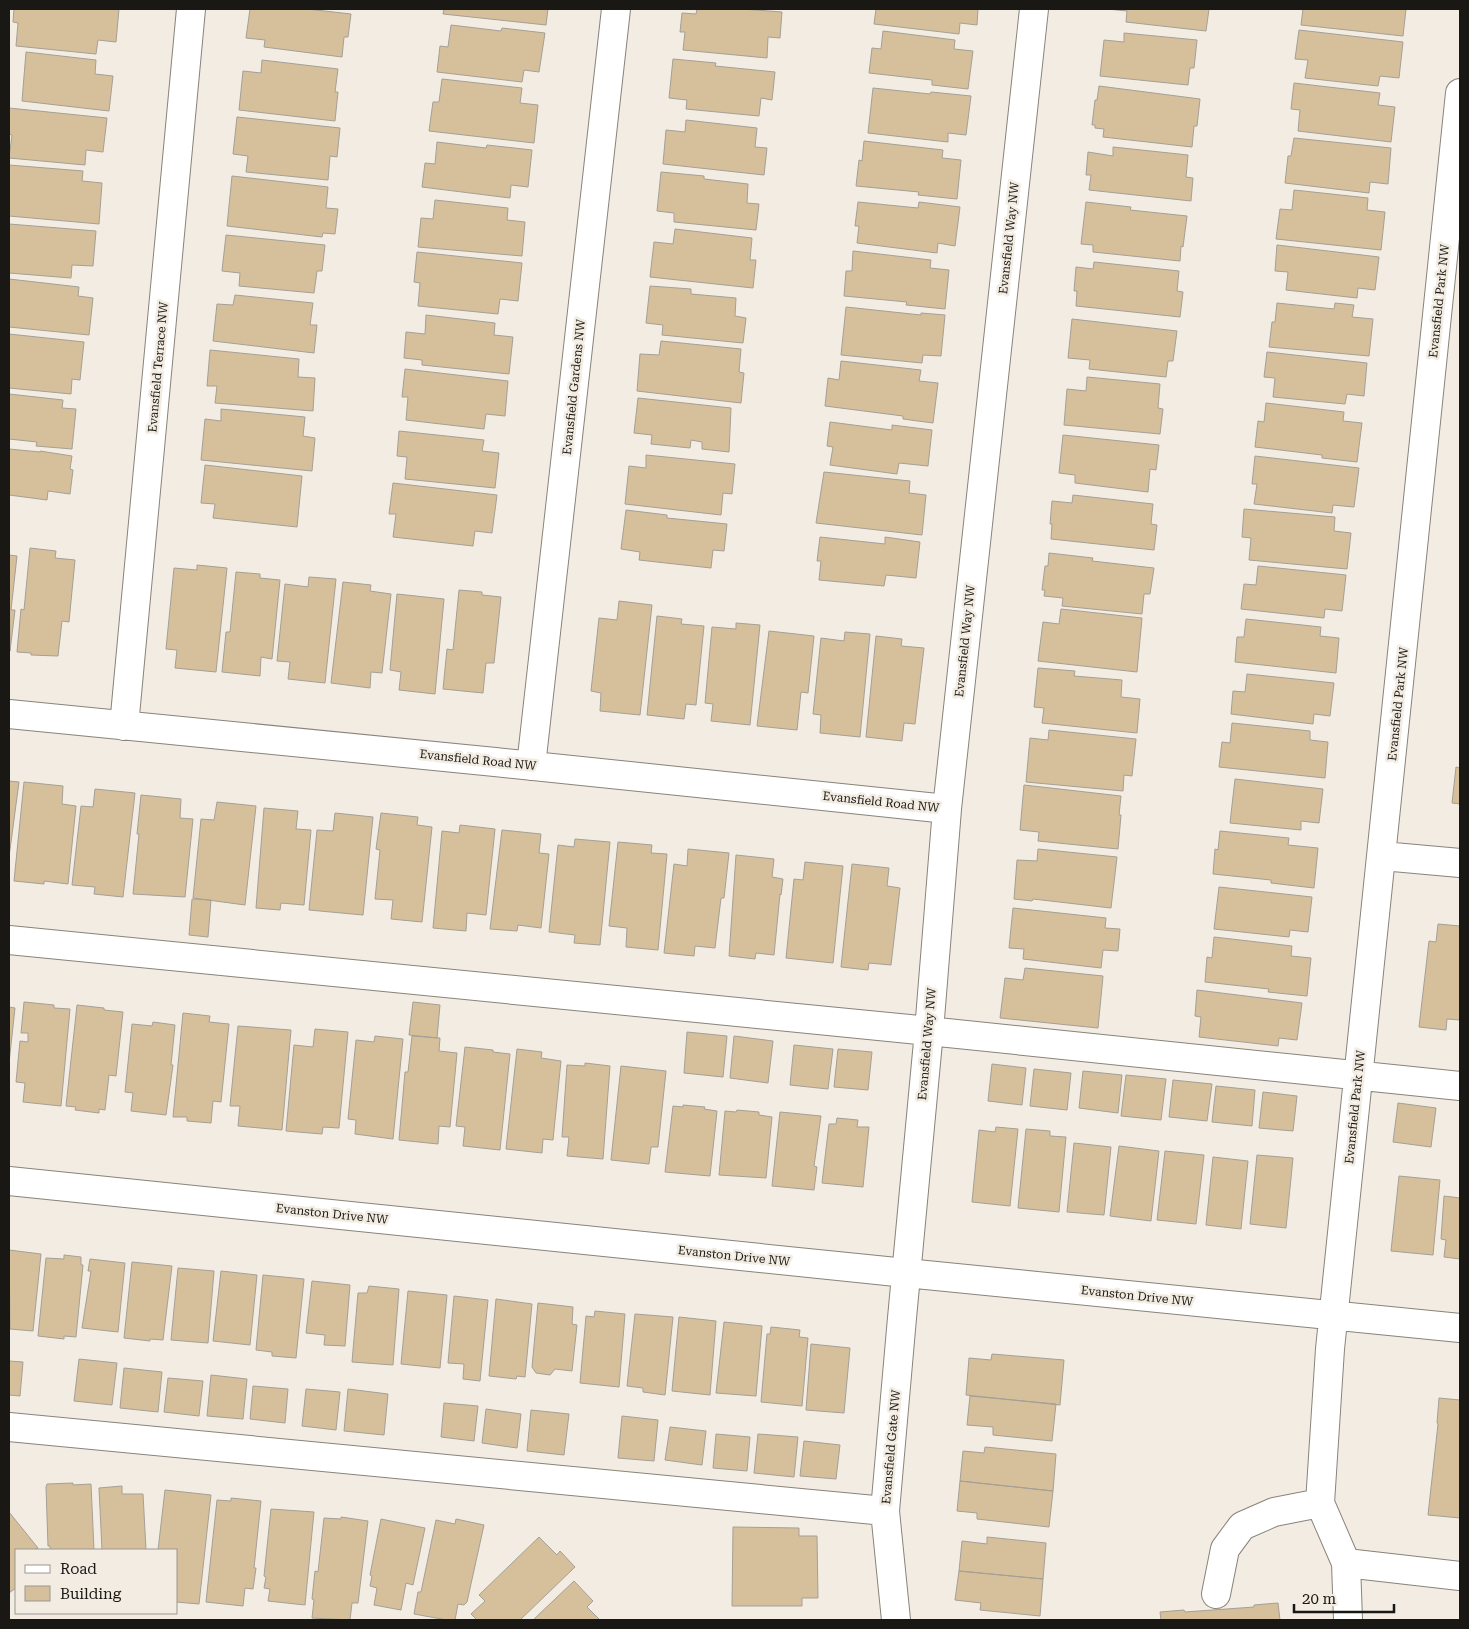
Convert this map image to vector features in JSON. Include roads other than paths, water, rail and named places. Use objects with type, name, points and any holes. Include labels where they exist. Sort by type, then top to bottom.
[{"type":"street","name":"Evansfield Terrace NW","points":[[124,726],[191,9]]},
{"type":"street","name":"Evansfield Gardens NW","points":[[531,766],[616,9]]},
{"type":"street","name":"Evansfield Way NW","points":[[906,1273],[929,1032],[947,809],[1034,9]]},
{"type":"street","name":"Evansfield Park NW","points":[[1320,1503],[1333,1315],[1460,93]]},
{"type":"street","name":"Evansfield Road NW","points":[[9,714],[947,809]]},
{"type":"street","points":[[1382,856],[1460,863]]},
{"type":"street","points":[[9,940],[1460,1086]]},
{"type":"street","name":"Evanston Drive NW","points":[[9,1181],[1460,1328]]},
{"type":"street","name":"Evansfield Gate NW","points":[[896,1620],[885,1511],[906,1273]]},
{"type":"street","points":[[9,1427],[885,1511]]},
{"type":"street","points":[[1216,1594],[1225,1549],[1242,1526],[1274,1512],[1320,1503],[1346,1563],[1348,1620]]},
{"type":"street","points":[[1346,1563],[1460,1576]]}]
